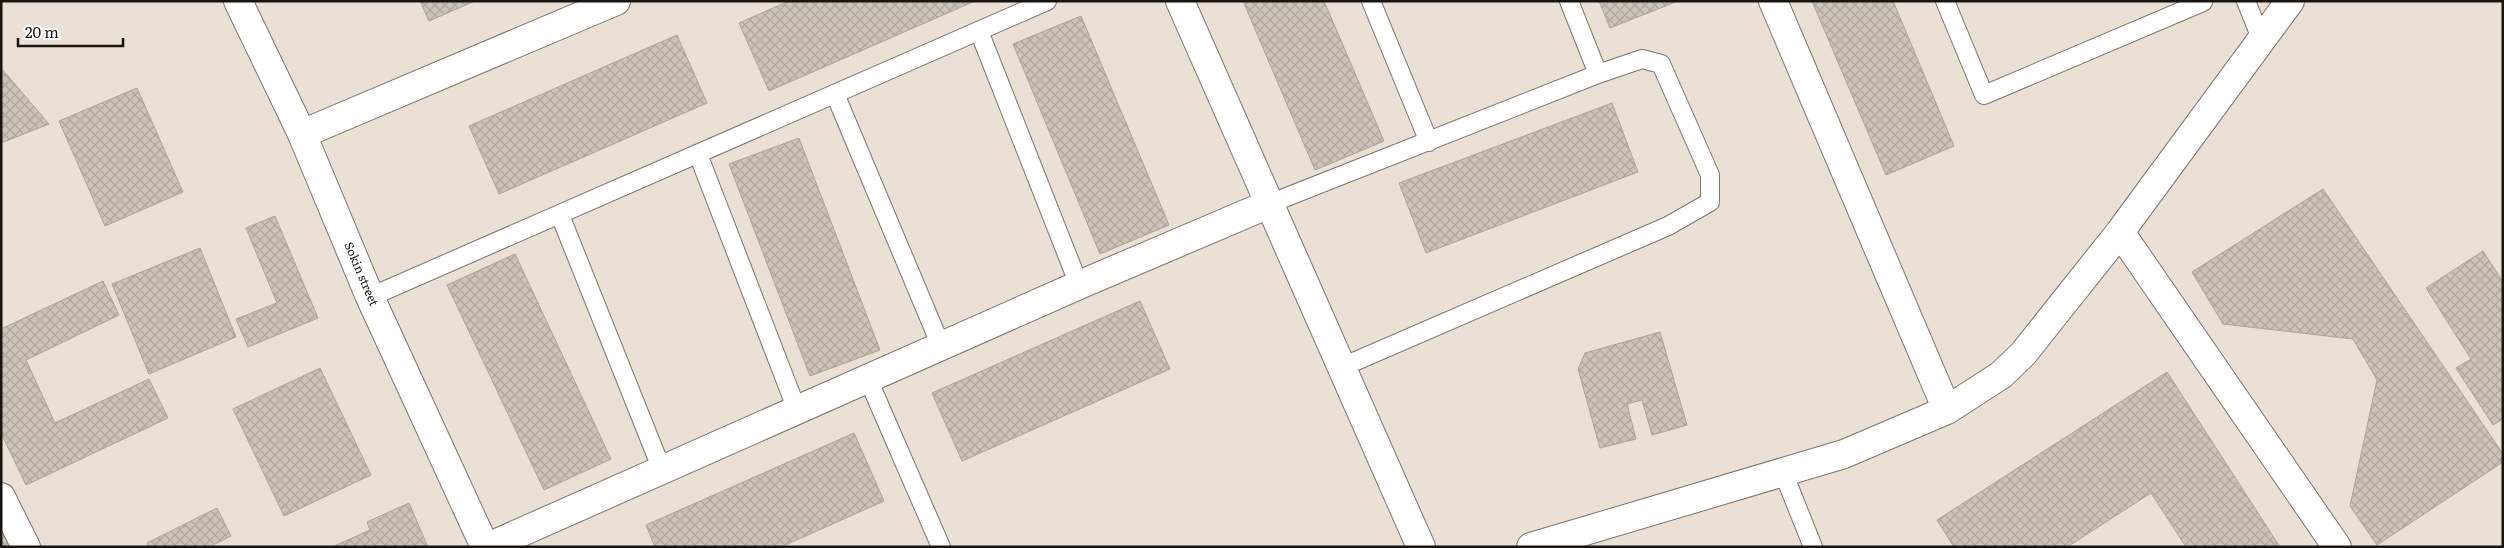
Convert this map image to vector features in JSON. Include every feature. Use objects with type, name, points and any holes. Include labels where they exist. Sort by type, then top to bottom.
[{"type":"street","name":"Sokin street","points":[[238,1],[302,134],[370,297],[487,547]]},
{"type":"street","points":[[302,134],[616,1]]},
{"type":"street","points":[[1180,1],[1421,547]]},
{"type":"street","points":[[1772,1],[1947,410]]},
{"type":"street","points":[[1531,547],[1844,454],[1947,410],[2001,375],[2023,354],[2120,232],[2290,1]]},
{"type":"street","points":[[487,547],[1079,285],[1269,204]]},
{"type":"street","points":[[2120,232],[2337,547]]},
{"type":"street","points":[[1,497],[26,547]]},
{"type":"lane","points":[[370,297],[1047,1]]},
{"type":"lane","points":[[1371,1],[1429,142]]},
{"type":"lane","points":[[1569,1],[1598,74]]},
{"type":"lane","points":[[1945,1],[1984,95],[2203,2]]},
{"type":"lane","points":[[2246,1],[2262,41]]},
{"type":"lane","points":[[979,31],[1079,285]]},
{"type":"lane","points":[[1269,204],[1598,74],[1642,59],[1661,64],[1710,175],[1710,202],[1668,226],[1342,367]]},
{"type":"lane","points":[[835,94],[941,346]]},
{"type":"lane","points":[[698,154],[797,410]]},
{"type":"lane","points":[[560,215],[662,470]]},
{"type":"lane","points":[[868,379],[941,547]]},
{"type":"lane","points":[[1783,472],[1813,547]]},
{"type":"building","points":[[420,1],[475,1],[429,21]]},
{"type":"building","points":[[789,1],[975,1],[769,91],[739,23]]},
{"type":"building","points":[[1243,1],[1324,1],[1384,141],[1315,170]]},
{"type":"building","points":[[1599,1],[1678,1],[1610,28]]},
{"type":"building","points":[[1812,1],[1893,1],[1954,146],[1886,175]]},
{"type":"building","points":[[1081,16],[1169,225],[1100,254],[1013,44]]},
{"type":"building","points":[[677,35],[707,103],[499,194],[469,126]]},
{"type":"building","points":[[1,68],[49,124],[1,143]]},
{"type":"building","points":[[137,88],[183,192],[105,226],[59,121]]},
{"type":"building","points":[[1612,103],[1638,172],[1426,253],[1399,183]]},
{"type":"building","points":[[799,138],[880,350],[810,376],[729,164]]},
{"type":"building","points":[[2323,189],[2503,454],[2503,462],[2377,545],[2350,506],[2377,380],[2353,339],[2223,324],[2192,272]]},
{"type":"building","points":[[275,216],[318,318],[248,347],[236,319],[277,303],[246,228]]},
{"type":"building","points":[[200,248],[236,337],[149,374],[112,284]]},
{"type":"building","points":[[2483,251],[2503,282],[2503,419],[2493,425],[2456,368],[2471,359],[2426,288]]},
{"type":"building","points":[[515,254],[611,459],[544,490],[447,285]]},
{"type":"building","points":[[103,281],[119,315],[26,360],[55,423],[149,379],[168,418],[26,485],[1,433],[1,329]]},
{"type":"building","points":[[1140,301],[1170,369],[962,461],[932,393]]},
{"type":"building","points":[[1660,332],[1687,425],[1652,435],[1642,400],[1627,404],[1636,439],[1600,448],[1578,369],[1585,353]]},
{"type":"building","points":[[320,368],[371,475],[284,516],[233,409]]},
{"type":"building","points":[[2167,372],[2280,547],[2186,547],[2151,493],[2067,547],[1954,547],[1937,520]]},
{"type":"building","points":[[854,433],[884,501],[781,547],[655,547],[646,525]]},
{"type":"building","points":[[409,503],[428,547],[332,547],[370,530],[367,522]]},
{"type":"building","points":[[217,508],[231,536],[209,547],[149,547],[147,543]]},
{"type":"building","points":[[1,516],[16,547],[1,547]]}]
